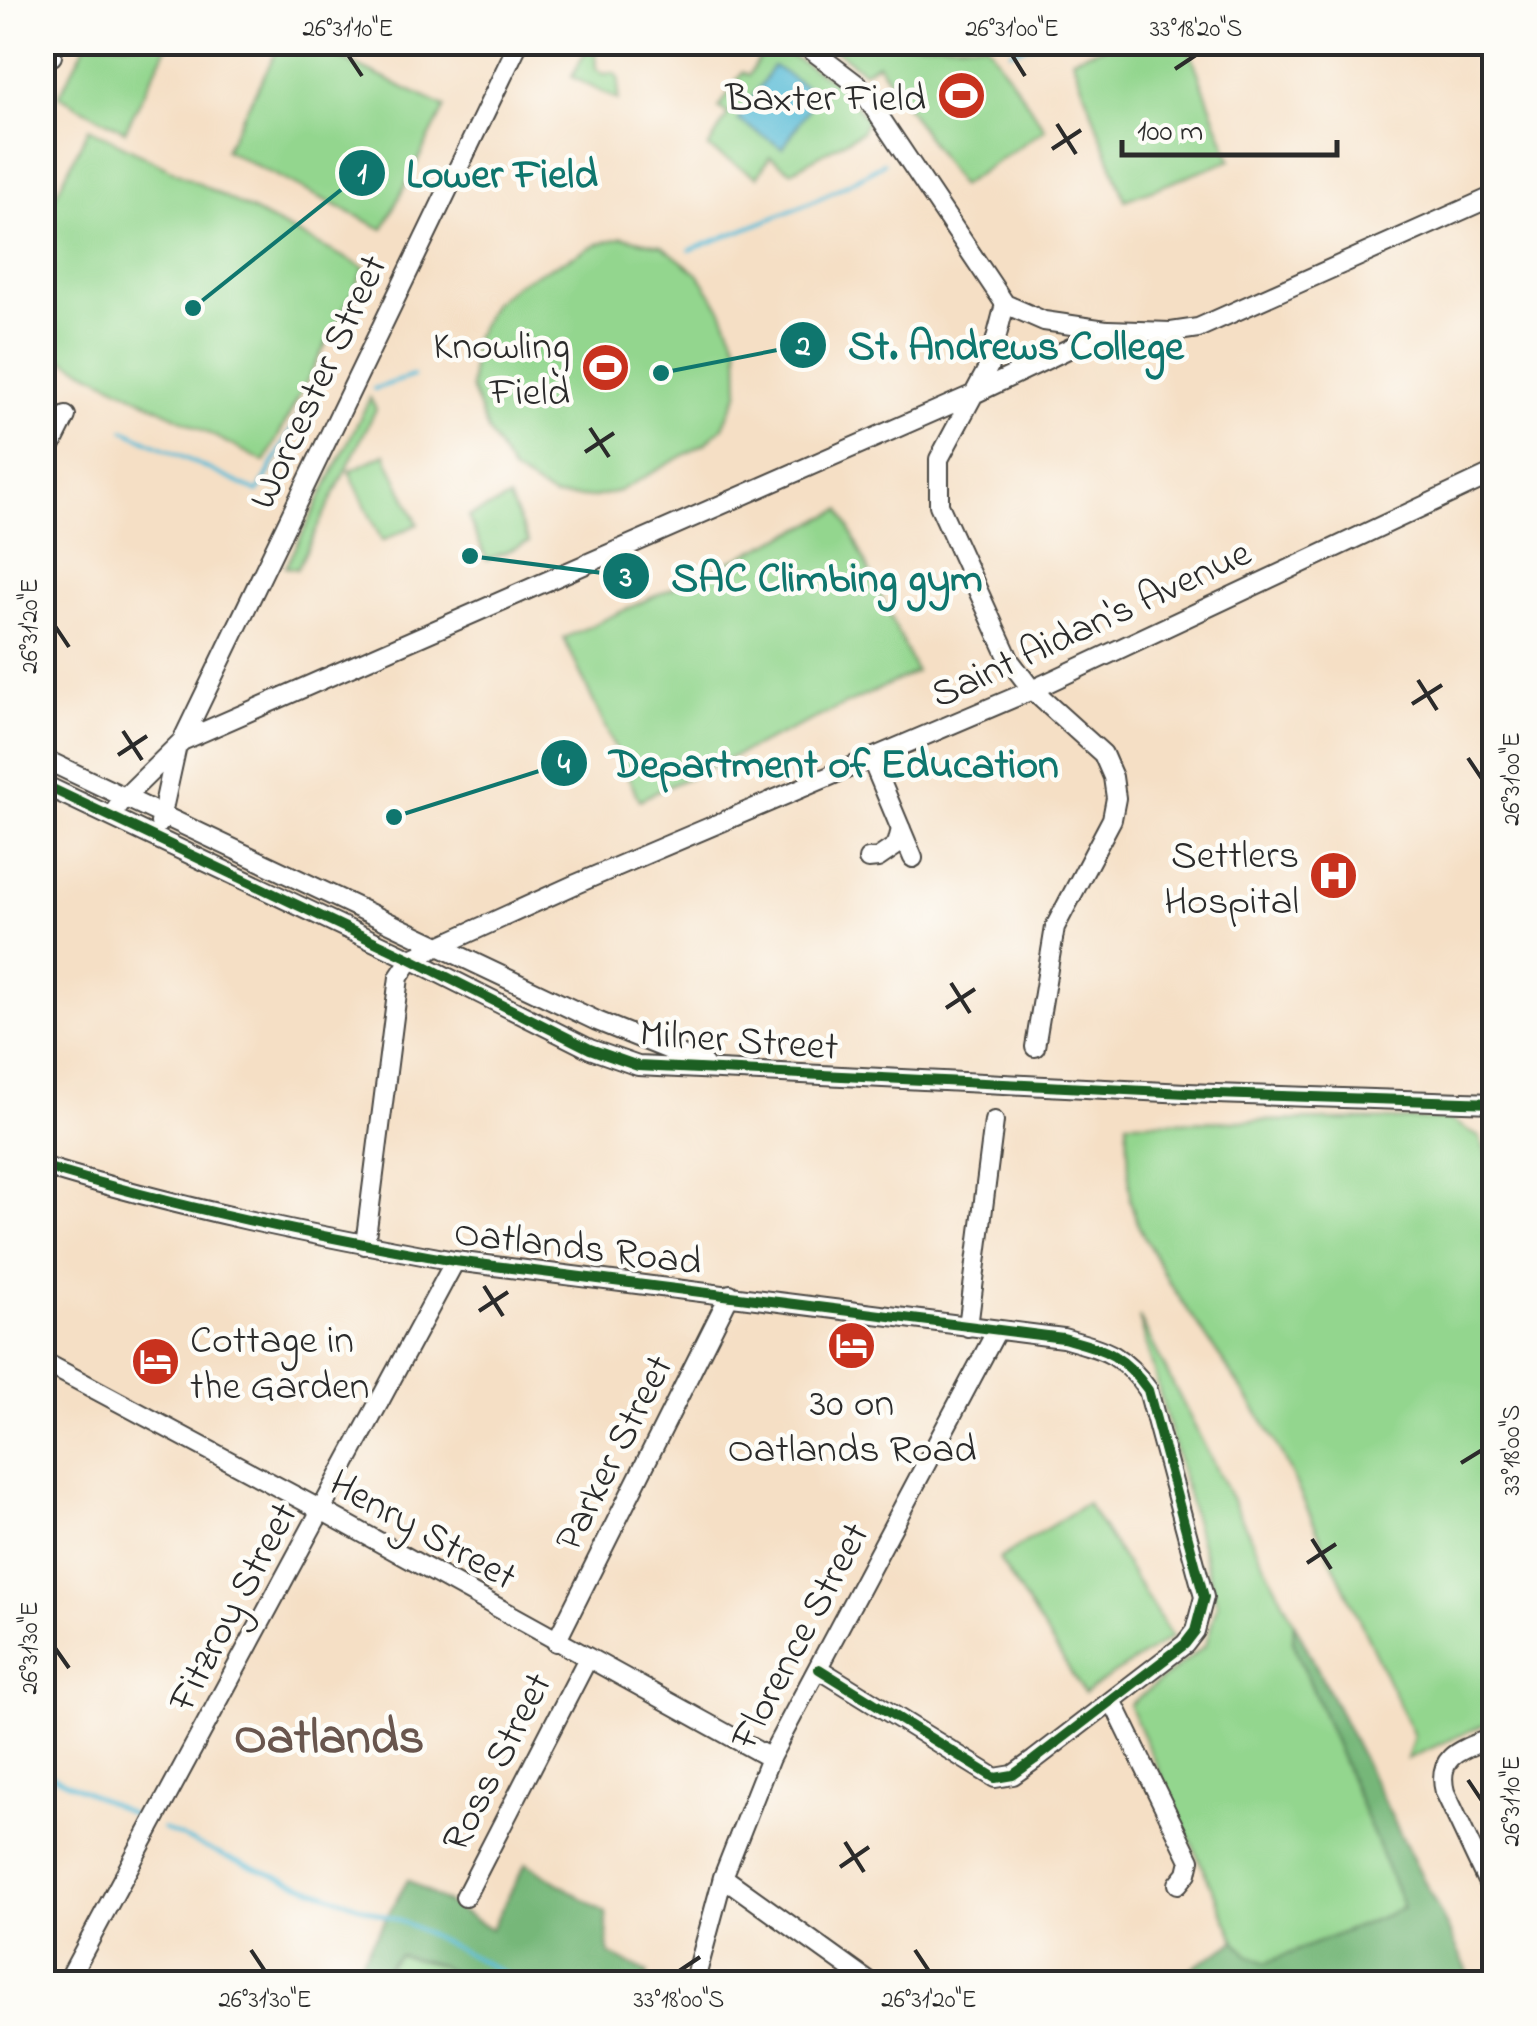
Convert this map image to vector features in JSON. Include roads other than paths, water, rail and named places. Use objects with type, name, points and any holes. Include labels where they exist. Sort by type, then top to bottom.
[{"type":"street","name":"Worcester Street","points":[[154,836],[163,816],[179,746],[519,42]]},
{"type":"street","points":[[802,42],[859,86],[1006,304],[1044,321],[1108,330],[1171,332],[1198,328],[1494,196]]},
{"type":"street","points":[[1006,304],[989,366],[939,459],[939,504],[1010,662],[1032,690],[1104,754],[1114,778],[1116,798],[1108,828],[1055,927],[1035,1046]]},
{"type":"street","points":[[179,746],[1108,330]]},
{"type":"street","points":[[42,464],[66,416]]},
{"type":"street","name":"Saint Aidan's Avenue","points":[[411,959],[1032,690],[1494,473]]},
{"type":"street","name":"Worcester Street","points":[[111,816],[124,798],[179,746]]},
{"type":"street","name":"Milner Street","points":[[42,758],[596,1022],[715,1068]]},
{"type":"street","points":[[871,758],[913,858]]},
{"type":"street","name":"Milner Street","points":[[42,784],[614,1060],[663,1069],[715,1068],[1186,1093],[1494,1103]]},
{"type":"street","points":[[868,859],[878,858],[897,845],[901,829]]},
{"type":"street","points":[[365,1245],[399,977],[411,959]]},
{"type":"street","points":[[968,1327],[994,1122]]},
{"type":"street","name":"Oatlands Road","points":[[42,1166],[201,1209],[455,1261],[1063,1338],[1112,1352],[1131,1366],[1148,1390],[1204,1597],[1194,1632],[1185,1644],[1112,1702]]},
{"type":"street","name":"Fitzroy Street","points":[[66,1984],[455,1261]]},
{"type":"street","name":"Parker Street","points":[[556,1642],[730,1294]]},
{"type":"street","name":"Florence Street","points":[[694,1984],[723,1877],[770,1758],[996,1332]]},
{"type":"street","name":"Henry Street","points":[[42,1361],[770,1758]]},
{"type":"street","name":"Ross Street","points":[[465,1896],[588,1658]]},
{"type":"street","points":[[819,1669],[995,1778],[1013,1774],[1112,1702],[1190,1860],[1178,1884]]},
{"type":"street","points":[[1494,1737],[1455,1754],[1444,1765],[1441,1776],[1494,1896]]},
{"type":"street","points":[[723,1877],[872,1984]]},
{"type":"water","points":[[773,66],[818,94],[783,148],[738,120]]},
{"type":"waterway","points":[[1011,51],[1041,42]]},
{"type":"waterway","points":[[690,250],[814,200],[884,163]]},
{"type":"waterway","points":[[374,389],[413,376]]},
{"type":"waterway","points":[[124,430],[258,492],[316,384]]},
{"type":"waterway","points":[[42,1771],[142,1819]]},
{"type":"waterway","points":[[163,1829],[228,1858],[410,1925],[526,1984]]},
{"type":"place","name":"Baxter Field","points":[[961,96]]},
{"type":"place","name":"Lower Field","points":[[193,308]]},
{"type":"place","name":"Knowling Field","points":[[605,367]]},
{"type":"place","name":"St. Andrews College","points":[[661,373]]},
{"type":"place","name":"SAC Climbing gym","points":[[470,556]]},
{"type":"place","name":"Department of Education","points":[[394,817]]},
{"type":"place","name":"Settlers Hospital","points":[[1334,876]]},
{"type":"place","name":"30 on Oatlands Road","points":[[852,1346]]},
{"type":"place","name":"Cottage in the Garden","points":[[155,1361]]},
{"type":"district","name":"Oatlands","points":[[329,1734]]}]
